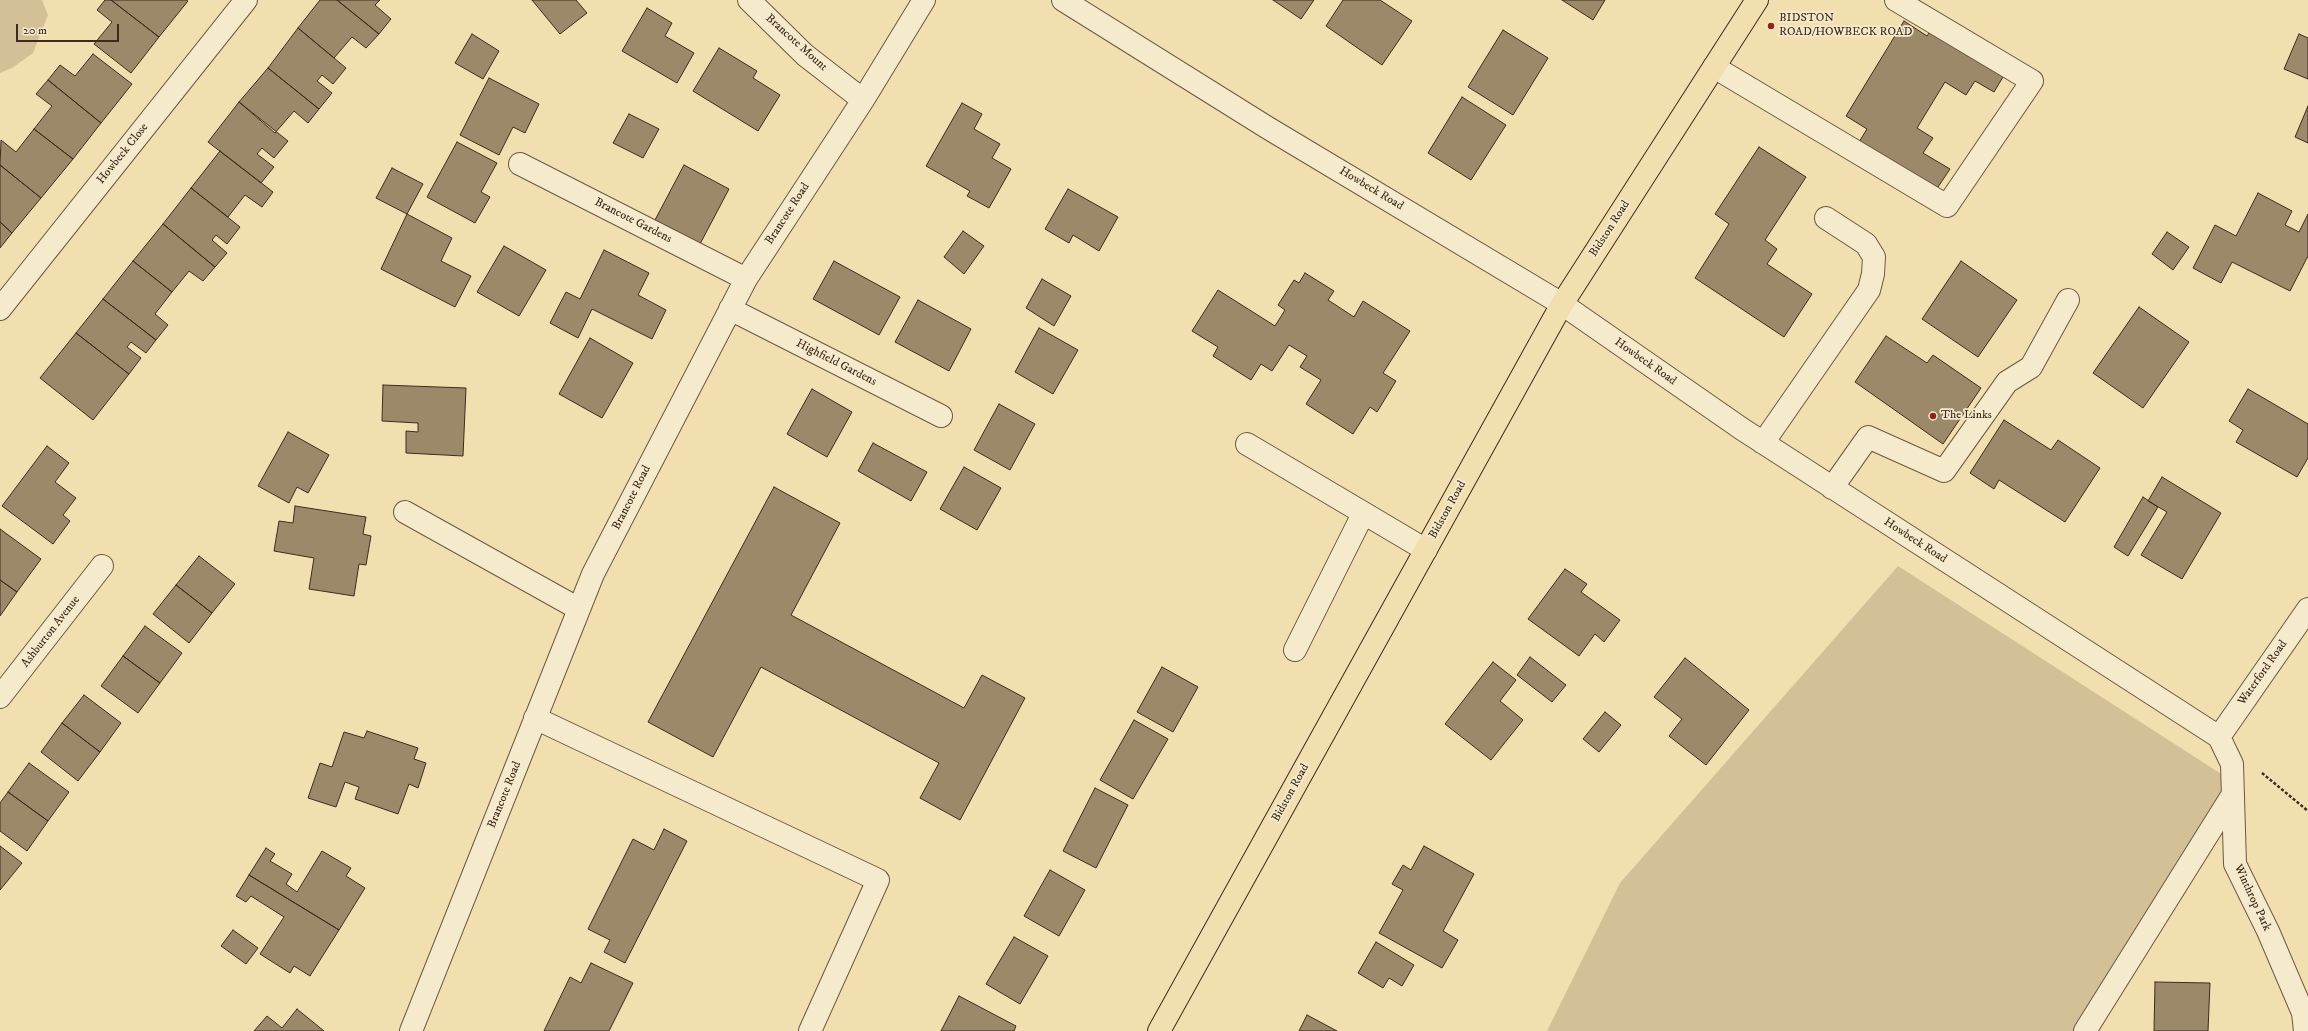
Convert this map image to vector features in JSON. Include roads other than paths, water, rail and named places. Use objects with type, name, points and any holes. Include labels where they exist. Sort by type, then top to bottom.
[{"type":"main road","name":"Bidston Road","points":[[1159,1031],[1562,304],[1757,0]]},
{"type":"street","name":"Howbeck Close","points":[[0,309],[246,0]]},
{"type":"street","name":"Brancote Mount","points":[[749,0],[806,55],[863,100]]},
{"type":"street","name":"Brancote Road","points":[[411,1031],[593,574],[746,279],[863,100],[924,0]]},
{"type":"street","name":"Howbeck Road","points":[[1063,0],[1268,128],[1562,304],[1832,488],[2219,737]]},
{"type":"street","points":[[1714,67],[1946,206],[2032,81],[1896,0]]},
{"type":"street","name":"Brancote Gardens","points":[[520,164],[746,279]]},
{"type":"street","points":[[1763,442],[1869,290],[1873,274],[1874,256],[1866,244],[1826,218]]},
{"type":"street","points":[[1832,488],[1868,437],[1944,471],[2007,382],[2031,368],[2068,300]]},
{"type":"street","name":"Highfield Gardens","points":[[730,309],[941,416]]},
{"type":"street","points":[[1247,444],[1426,550]]},
{"type":"street","points":[[405,512],[579,609]]},
{"type":"street","points":[[1295,650],[1363,514]]},
{"type":"street","name":"Ashburton Avenue","points":[[0,697],[102,566]]},
{"type":"street","name":"Waterford Road","points":[[2219,737],[2308,609]]},
{"type":"street","points":[[535,718],[878,880],[810,1031]]},
{"type":"street","name":"Winthrop Park","points":[[2219,737],[2232,764],[2235,864],[2268,931],[2303,1013],[2305,1031]]},
{"type":"street","points":[[2085,1031],[2233,794]]},
{"type":"place","name":"BIDSTON ROAD/HOWBECK ROAD","points":[[1771,26]]},
{"type":"place","name":"The Links","points":[[1933,416]]}]
